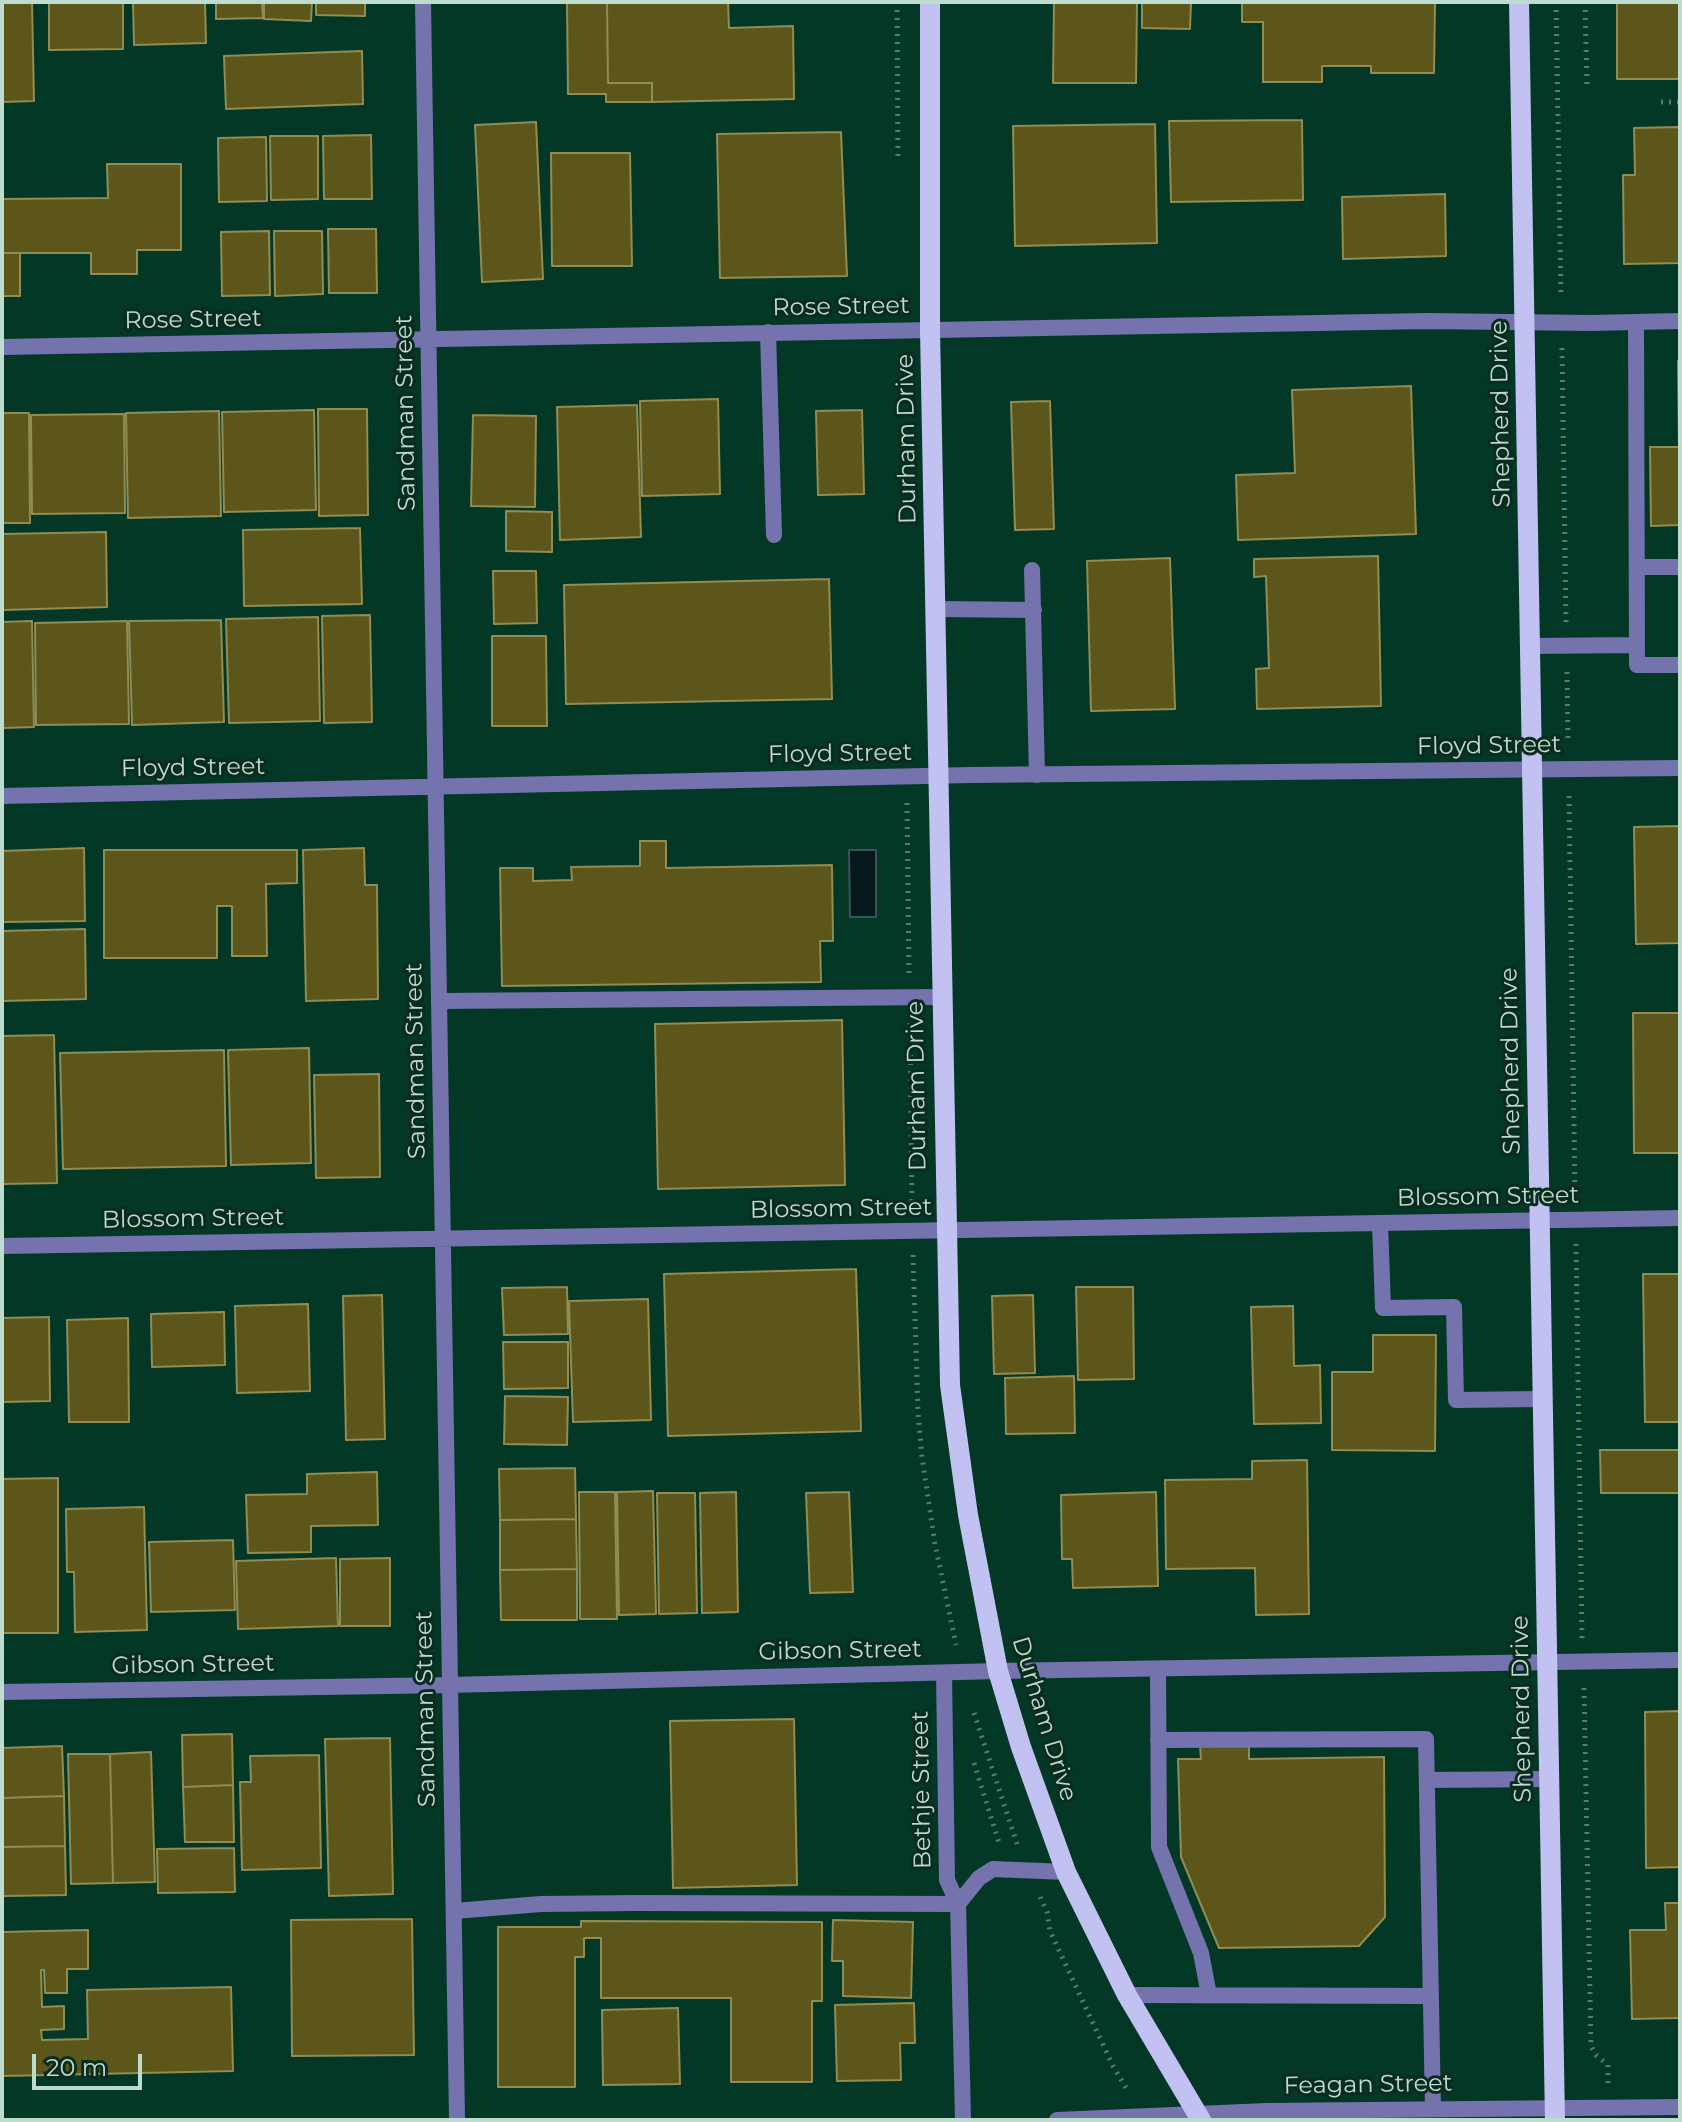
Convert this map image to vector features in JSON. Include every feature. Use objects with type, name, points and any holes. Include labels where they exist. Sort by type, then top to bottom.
[{"type":"main road","name":"Durham Drive","points":[[930,2],[930,330],[950,1385],[968,1515],[998,1671],[1021,1747],[1066,1872],[1127,1995],[1198,2116]]},
{"type":"main road","name":"Shepherd Drive","points":[[1519,2],[1555,2114]]},
{"type":"street","name":"Sandman Street","points":[[423,2],[457,2120]]},
{"type":"street","name":"Rose Street","points":[[2,347],[1427,321],[1680,321]]},
{"type":"street","points":[[1636,322],[1637,665],[1680,665]]},
{"type":"street","points":[[768,332],[774,535]]},
{"type":"street","points":[[1637,567],[1680,567]]},
{"type":"street","points":[[1032,570],[1037,775]]},
{"type":"street","points":[[936,609],[1034,610]]},
{"type":"street","points":[[1530,646],[1637,645]]},
{"type":"street","name":"Floyd Street","points":[[2,796],[939,776],[1680,768]]},
{"type":"street","points":[[439,1001],[942,997]]},
{"type":"street","name":"Blossom Street","points":[[2,1246],[1680,1218]]},
{"type":"street","points":[[1380,1223],[1383,1308],[1454,1307],[1456,1400],[1543,1399]]},
{"type":"street","name":"Gibson Street","points":[[2,1692],[1680,1660]]},
{"type":"street","points":[[1158,1669],[1159,1847],[1201,1953],[1209,1995]]},
{"type":"street","name":"Bethje Street","points":[[944,1673],[947,1880],[958,1904],[963,2120]]},
{"type":"street","points":[[1158,1740],[1426,1739],[1433,2109]]},
{"type":"street","points":[[1427,1780],[1549,1779]]},
{"type":"street","points":[[454,1911],[541,1904],[958,1904],[979,1878],[993,1869],[1066,1872]]},
{"type":"street","points":[[1127,1995],[1431,1996]]},
{"type":"street","name":"Feagan Street","points":[[1057,2120],[1433,2109],[1555,2114],[1676,2111]]},
{"type":"path","points":[[897,2],[898,174]]},
{"type":"path","points":[[1556,2],[1560,281]]},
{"type":"path","points":[[1585,2],[1587,86]]},
{"type":"path","points":[[1661,102],[1680,102]]},
{"type":"path","points":[[1562,359],[1568,733]]},
{"type":"path","points":[[1569,819],[1575,1180]]},
{"type":"path","points":[[1576,1250],[1582,1620]]},
{"type":"path","points":[[913,1261],[922,1457],[948,1615]]},
{"type":"path","points":[[1584,1696],[1591,2046],[1608,2065]]},
{"type":"path","points":[[974,1713],[1018,1847]]},
{"type":"path","points":[[962,1762],[974,1762],[1001,1850]]},
{"type":"path","points":[[1047,1912],[1050,1931],[1113,2066]]},
{"type":"shaded area","points":[[849,850],[876,850],[876,917],[850,917]]},
{"type":"building","points":[[2,2],[32,2],[34,101],[2,102]]},
{"type":"building","points":[[49,2],[123,2],[123,49],[49,50]]},
{"type":"building","points":[[133,2],[205,2],[206,43],[134,45]]},
{"type":"building","points":[[216,2],[262,2],[263,18],[216,19]]},
{"type":"building","points":[[264,2],[312,2],[311,21],[264,19]]},
{"type":"building","points":[[316,2],[365,2],[365,16],[316,15]]},
{"type":"building","points":[[567,2],[607,2],[608,83],[652,83],[652,102],[606,102],[606,94],[568,94]]},
{"type":"building","points":[[607,2],[728,2],[729,28],[793,26],[794,99],[652,102],[652,83],[608,83]]},
{"type":"building","points":[[1054,2],[1137,2],[1136,83],[1053,83]]},
{"type":"building","points":[[1142,2],[1191,2],[1190,29],[1142,28]]},
{"type":"building","points":[[1242,2],[1435,2],[1434,73],[1371,73],[1371,66],[1322,66],[1322,82],[1263,82],[1263,22],[1242,22]]},
{"type":"building","points":[[1617,2],[1680,2],[1680,79],[1617,79]]},
{"type":"building","points":[[362,51],[363,104],[226,109],[224,56]]},
{"type":"building","points":[[1302,120],[1303,200],[1171,202],[1169,121]]},
{"type":"building","points":[[536,122],[543,279],[482,282],[475,125]]},
{"type":"building","points":[[1155,124],[1157,243],[1015,246],[1013,126]]},
{"type":"building","points":[[1680,127],[1680,263],[1624,264],[1623,175],[1635,175],[1634,128]]},
{"type":"building","points":[[841,132],[847,276],[720,278],[717,134]]},
{"type":"building","points":[[371,135],[372,199],[324,199],[323,136]]},
{"type":"building","points":[[270,136],[318,136],[318,199],[271,200]]},
{"type":"building","points":[[266,137],[267,201],[219,202],[218,138]]},
{"type":"building","points":[[551,153],[630,153],[632,266],[552,266]]},
{"type":"building","points":[[107,164],[181,164],[181,250],[137,250],[137,274],[91,274],[91,253],[2,253],[2,199],[108,198]]},
{"type":"building","points":[[1445,194],[1446,256],[1343,259],[1342,197]]},
{"type":"building","points":[[328,229],[376,229],[377,293],[329,293]]},
{"type":"building","points":[[269,231],[270,295],[222,296],[221,232]]},
{"type":"building","points":[[274,231],[322,231],[323,294],[275,296]]},
{"type":"building","points":[[2,253],[20,253],[20,296],[2,296]]},
{"type":"building","points":[[1678,361],[1680,525],[1651,526],[1650,447],[1679,447]]},
{"type":"building","points":[[1411,386],[1416,534],[1238,540],[1236,475],[1295,473],[1292,390]]},
{"type":"building","points":[[718,399],[720,494],[642,496],[640,401]]},
{"type":"building","points":[[1050,401],[1054,529],[1015,530],[1011,402]]},
{"type":"building","points":[[637,405],[641,537],[560,540],[557,407]]},
{"type":"building","points":[[318,409],[367,409],[368,515],[319,516]]},
{"type":"building","points":[[314,410],[316,510],[224,512],[222,412]]},
{"type":"building","points":[[862,410],[864,494],[818,495],[816,411]]},
{"type":"building","points":[[219,411],[221,516],[128,518],[126,413]]},
{"type":"building","points":[[2,413],[29,413],[30,523],[2,523]]},
{"type":"building","points":[[124,414],[125,513],[32,514],[31,415]]},
{"type":"building","points":[[473,415],[536,416],[535,507],[471,506]]},
{"type":"building","points":[[506,511],[552,512],[552,552],[506,551]]},
{"type":"building","points":[[360,528],[362,604],[244,606],[243,530]]},
{"type":"building","points":[[106,532],[107,607],[2,610],[2,534]]},
{"type":"building","points":[[1378,556],[1381,706],[1257,709],[1256,669],[1269,668],[1266,576],[1254,577],[1254,559]]},
{"type":"building","points":[[1170,558],[1175,709],[1091,711],[1087,561]]},
{"type":"building","points":[[493,571],[536,571],[537,623],[494,624]]},
{"type":"building","points":[[829,579],[832,699],[566,704],[564,585]]},
{"type":"building","points":[[370,615],[372,722],[324,723],[322,616]]},
{"type":"building","points":[[318,617],[320,721],[229,723],[226,619]]},
{"type":"building","points":[[221,620],[224,722],[132,725],[129,621]]},
{"type":"building","points":[[32,621],[34,727],[2,728],[2,622]]},
{"type":"building","points":[[127,621],[129,724],[36,725],[35,623]]},
{"type":"building","points":[[492,636],[546,636],[547,726],[492,726]]},
{"type":"building","points":[[1680,826],[1680,943],[1636,944],[1634,827]]},
{"type":"building","points":[[640,841],[666,841],[666,868],[832,865],[833,941],[820,941],[821,982],[502,986],[500,868],[533,868],[533,881],[572,880],[571,867],[640,866]]},
{"type":"building","points":[[84,848],[85,921],[2,922],[2,851]]},
{"type":"building","points":[[364,848],[365,885],[377,885],[378,999],[306,1001],[303,850]]},
{"type":"building","points":[[104,850],[297,850],[297,883],[266,884],[267,956],[232,956],[232,906],[217,906],[217,958],[104,958]]},
{"type":"building","points":[[85,929],[86,999],[2,1001],[2,931]]},
{"type":"building","points":[[1633,1013],[1680,1013],[1680,1153],[1634,1153]]},
{"type":"building","points":[[842,1020],[845,1185],[658,1189],[655,1024]]},
{"type":"building","points":[[54,1035],[57,1183],[2,1184],[2,1036]]},
{"type":"building","points":[[309,1048],[311,1163],[231,1165],[228,1050]]},
{"type":"building","points":[[224,1050],[226,1166],[63,1169],[60,1053]]},
{"type":"building","points":[[379,1074],[380,1177],[316,1178],[314,1075]]},
{"type":"building","points":[[856,1269],[861,1431],[668,1436],[664,1274]]},
{"type":"building","points":[[1643,1274],[1680,1274],[1680,1422],[1645,1422]]},
{"type":"building","points":[[567,1287],[568,1334],[504,1335],[502,1288]]},
{"type":"building","points":[[1076,1287],[1133,1287],[1134,1379],[1078,1380]]},
{"type":"building","points":[[382,1295],[385,1439],[346,1440],[343,1296]]},
{"type":"building","points":[[1033,1295],[1035,1373],[994,1374],[992,1296]]},
{"type":"building","points":[[648,1299],[651,1420],[573,1422],[569,1301]]},
{"type":"building","points":[[308,1304],[310,1391],[237,1393],[235,1306]]},
{"type":"building","points":[[1293,1306],[1294,1366],[1320,1365],[1321,1423],[1254,1424],[1251,1307]]},
{"type":"building","points":[[224,1312],[225,1365],[152,1367],[151,1314]]},
{"type":"building","points":[[49,1317],[50,1401],[2,1402],[2,1318]]},
{"type":"building","points":[[128,1318],[129,1422],[69,1422],[67,1320]]},
{"type":"building","points":[[1373,1335],[1436,1335],[1435,1451],[1332,1450],[1332,1372],[1373,1372]]},
{"type":"building","points":[[503,1342],[568,1342],[568,1388],[504,1389]]},
{"type":"building","points":[[1074,1376],[1075,1433],[1006,1434],[1005,1378]]},
{"type":"building","points":[[505,1396],[568,1397],[567,1445],[504,1444]]},
{"type":"building","points":[[1600,1450],[1680,1450],[1680,1493],[1601,1493]]},
{"type":"building","points":[[1307,1460],[1309,1614],[1256,1615],[1255,1568],[1166,1569],[1165,1480],[1252,1479],[1252,1461]]},
{"type":"building","points":[[575,1468],[576,1519],[500,1520],[499,1469]]},
{"type":"building","points":[[377,1472],[378,1525],[311,1526],[311,1552],[248,1553],[246,1495],[307,1494],[307,1474]]},
{"type":"building","points":[[58,1478],[58,1633],[2,1633],[2,1479]]},
{"type":"building","points":[[653,1491],[656,1614],[619,1615],[617,1492]]},
{"type":"building","points":[[579,1492],[615,1492],[617,1619],[580,1619]]},
{"type":"building","points":[[736,1492],[738,1612],[702,1613],[700,1493]]},
{"type":"building","points":[[849,1492],[853,1592],[810,1593],[806,1493]]},
{"type":"building","points":[[1156,1492],[1158,1586],[1073,1588],[1072,1559],[1062,1559],[1061,1495]]},
{"type":"building","points":[[657,1493],[695,1493],[697,1613],[659,1614]]},
{"type":"building","points":[[144,1507],[147,1630],[75,1632],[74,1572],[67,1572],[66,1509]]},
{"type":"building","points":[[576,1519],[577,1569],[500,1570],[500,1520]]},
{"type":"building","points":[[233,1540],[235,1610],[151,1612],[149,1542]]},
{"type":"building","points":[[336,1558],[338,1626],[238,1629],[236,1561]]},
{"type":"building","points":[[390,1558],[390,1626],[340,1626],[340,1559]]},
{"type":"building","points":[[577,1569],[577,1620],[501,1620],[500,1570]]},
{"type":"building","points":[[1680,1711],[1680,1867],[1646,1868],[1645,1712]]},
{"type":"building","points":[[794,1719],[797,1885],[673,1888],[670,1721]]},
{"type":"building","points":[[232,1734],[233,1785],[183,1787],[182,1735]]},
{"type":"building","points":[[390,1738],[393,1894],[329,1896],[325,1739]]},
{"type":"building","points":[[1249,1744],[1249,1759],[1384,1757],[1385,1917],[1359,1946],[1219,1948],[1181,1857],[1178,1759],[1201,1759],[1200,1745]]},
{"type":"building","points":[[62,1746],[64,1796],[2,1798],[2,1748]]},
{"type":"building","points":[[151,1752],[155,1882],[113,1883],[110,1754]]},
{"type":"building","points":[[68,1754],[110,1754],[113,1883],[71,1884]]},
{"type":"building","points":[[319,1755],[321,1868],[242,1870],[240,1782],[251,1782],[250,1756]]},
{"type":"building","points":[[233,1785],[234,1842],[185,1842],[183,1787]]},
{"type":"building","points":[[64,1796],[65,1846],[2,1847],[2,1798]]},
{"type":"building","points":[[65,1846],[66,1895],[3,1896],[2,1847]]},
{"type":"building","points":[[234,1848],[235,1892],[158,1893],[157,1849]]},
{"type":"building","points":[[1665,1903],[1680,1903],[1680,2018],[1632,2019],[1630,1930],[1666,1930]]},
{"type":"building","points":[[412,1919],[414,2055],[292,2056],[291,1920]]},
{"type":"building","points":[[833,1920],[913,1922],[911,1998],[843,1996],[843,1961],[832,1961]]},
{"type":"building","points":[[581,1921],[822,1922],[822,2001],[812,2001],[812,2082],[731,2082],[731,1998],[601,1998],[601,1938],[584,1938],[584,1957],[575,1957],[575,2087],[498,2087],[498,1927],[581,1927]]},
{"type":"building","points":[[88,1930],[88,1969],[67,1969],[67,1993],[45,1993],[44,1970],[41,1970],[42,2007],[64,2006],[64,2029],[41,2030],[42,2040],[88,2039],[87,1990],[231,1987],[233,2071],[2,2076],[2,1932]]},
{"type":"building","points":[[914,2003],[915,2043],[900,2043],[901,2080],[837,2081],[835,2005]]},
{"type":"building","points":[[678,2008],[680,2084],[603,2085],[602,2010]]}]
